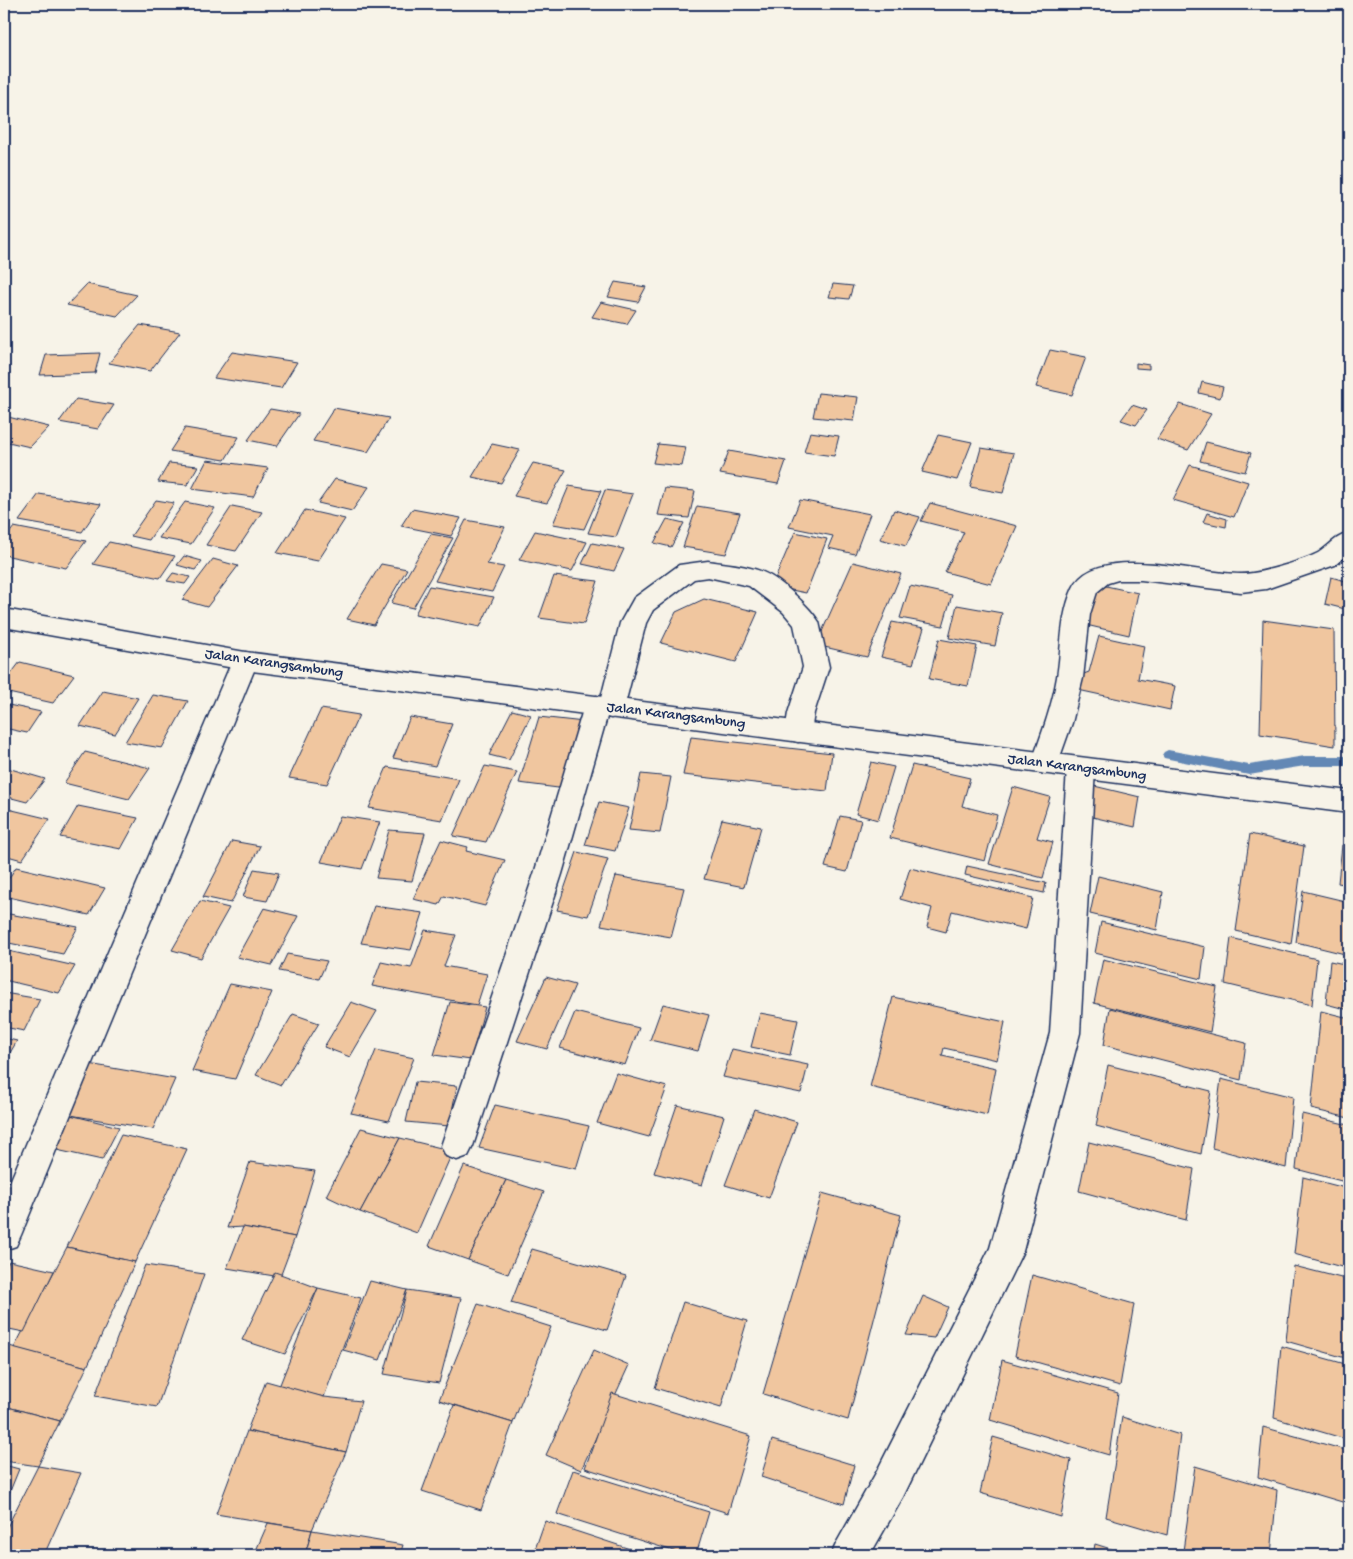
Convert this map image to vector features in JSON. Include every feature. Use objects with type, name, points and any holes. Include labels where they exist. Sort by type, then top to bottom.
[{"type":"street","points":[[1047,758],[1059,723],[1070,678],[1077,614],[1086,588],[1099,577],[1117,571],[1241,583],[1266,580],[1326,559],[1349,541]]},
{"type":"street","points":[[457,1146],[548,874],[628,644],[633,623],[643,604],[688,570],[708,568],[757,579],[806,622],[816,668],[811,678],[799,722]]},
{"type":"street","name":"Jalan Karangsambung","points":[[4,618],[246,661],[799,722],[1047,758],[1081,769],[1349,802]]},
{"type":"street","points":[[4,1235],[246,661]]},
{"type":"street","points":[[850,1555],[890,1484],[1006,1251],[1065,1032],[1081,769]]},
{"type":"building","points":[[615,282],[646,287],[638,302],[608,297]]},
{"type":"building","points":[[87,284],[137,295],[117,316],[67,305]]},
{"type":"building","points":[[833,284],[853,286],[849,299],[829,297]]},
{"type":"building","points":[[601,302],[636,310],[627,324],[592,317]]},
{"type":"building","points":[[140,325],[180,332],[150,371],[109,363]]},
{"type":"building","points":[[1050,350],[1086,357],[1072,395],[1036,387]]},
{"type":"building","points":[[232,352],[297,362],[281,388],[214,378]]},
{"type":"building","points":[[100,353],[95,373],[40,375],[46,355]]},
{"type":"building","points":[[1136,363],[1149,365],[1149,369],[1136,368]]},
{"type":"building","points":[[1202,382],[1223,387],[1220,398],[1199,393]]},
{"type":"building","points":[[818,393],[858,397],[854,421],[813,417]]},
{"type":"building","points":[[76,399],[114,405],[98,429],[59,422]]},
{"type":"building","points":[[1180,404],[1211,414],[1188,450],[1157,439]]},
{"type":"building","points":[[1132,405],[1147,410],[1136,425],[1121,420]]},
{"type":"building","points":[[334,408],[389,418],[368,452],[313,441]]},
{"type":"building","points":[[270,409],[299,414],[277,446],[248,440]]},
{"type":"building","points":[[8,417],[49,427],[30,447],[4,441],[4,422]]},
{"type":"building","points":[[185,428],[239,437],[225,460],[170,451]]},
{"type":"building","points":[[810,432],[839,436],[834,456],[804,452]]},
{"type":"building","points":[[938,435],[972,442],[957,480],[922,472]]},
{"type":"building","points":[[1206,442],[1251,453],[1245,472],[1200,461]]},
{"type":"building","points":[[492,444],[520,450],[501,483],[472,477]]},
{"type":"building","points":[[658,444],[686,447],[682,466],[653,463]]},
{"type":"building","points":[[981,448],[1014,453],[1003,493],[970,487]]},
{"type":"building","points":[[729,451],[786,461],[778,484],[720,474]]},
{"type":"building","points":[[207,460],[268,468],[253,497],[192,489]]},
{"type":"building","points":[[169,463],[198,466],[187,485],[158,482]]},
{"type":"building","points":[[533,463],[566,470],[547,503],[514,496]]},
{"type":"building","points":[[1190,465],[1248,482],[1234,517],[1173,500]]},
{"type":"building","points":[[335,479],[369,487],[352,511],[318,503]]},
{"type":"building","points":[[569,486],[601,491],[584,529],[553,524]]},
{"type":"building","points":[[665,488],[695,491],[689,518],[658,515]]},
{"type":"building","points":[[605,490],[633,494],[616,537],[588,533]]},
{"type":"building","points":[[39,494],[101,504],[82,532],[19,521]]},
{"type":"building","points":[[156,500],[174,503],[149,540],[131,536]]},
{"type":"building","points":[[800,500],[870,514],[855,554],[828,548],[833,536],[789,527]]},
{"type":"building","points":[[185,502],[215,508],[191,544],[159,538]]},
{"type":"building","points":[[930,503],[1017,526],[991,584],[945,572],[964,532],[921,521]]},
{"type":"building","points":[[232,506],[262,512],[236,551],[206,545]]},
{"type":"building","points":[[697,506],[740,513],[726,554],[683,547]]},
{"type":"building","points":[[412,509],[461,518],[451,536],[401,526]]},
{"type":"building","points":[[305,510],[345,519],[318,561],[277,553]]},
{"type":"building","points":[[894,510],[920,517],[906,546],[880,539]]},
{"type":"building","points":[[1207,513],[1227,519],[1226,527],[1203,522]]},
{"type":"building","points":[[667,519],[684,523],[671,547],[654,543]]},
{"type":"building","points":[[466,520],[505,527],[487,564],[504,567],[492,592],[435,581]]},
{"type":"building","points":[[14,527],[86,541],[66,568],[4,555],[4,540]]},
{"type":"building","points":[[535,531],[587,542],[572,571],[519,560]]},
{"type":"building","points":[[795,532],[827,539],[806,593],[772,586]]},
{"type":"building","points":[[431,534],[453,538],[413,608],[391,603]]},
{"type":"building","points":[[109,542],[175,556],[160,578],[93,564]]},
{"type":"building","points":[[592,543],[624,549],[614,571],[582,564]]},
{"type":"building","points":[[184,556],[202,561],[195,570],[177,565]]},
{"type":"building","points":[[213,559],[238,566],[207,607],[182,600]]},
{"type":"building","points":[[853,562],[901,574],[867,657],[816,645]]},
{"type":"building","points":[[381,564],[407,569],[374,625],[347,619]]},
{"type":"building","points":[[173,573],[190,577],[185,584],[167,581]]},
{"type":"building","points":[[554,576],[598,581],[584,624],[539,618]]},
{"type":"building","points":[[1331,577],[1349,582],[1349,610],[1325,604]]},
{"type":"building","points":[[1097,584],[1138,593],[1129,635],[1086,625]]},
{"type":"building","points":[[429,586],[494,597],[480,627],[415,614]]},
{"type":"building","points":[[910,586],[952,595],[943,626],[900,618]]},
{"type":"building","points":[[704,599],[758,612],[736,662],[661,643],[676,612]]},
{"type":"building","points":[[957,605],[1002,613],[995,646],[949,638]]},
{"type":"building","points":[[1263,620],[1334,630],[1335,746],[1260,734]]},
{"type":"building","points":[[892,622],[924,628],[913,664],[881,657]]},
{"type":"building","points":[[1099,636],[1144,646],[1138,679],[1175,686],[1170,710],[1078,690],[1081,675],[1089,672]]},
{"type":"building","points":[[939,639],[977,646],[968,686],[929,679]]},
{"type":"building","points":[[20,662],[74,675],[53,703],[4,692],[4,683]]},
{"type":"building","points":[[103,691],[138,698],[115,734],[80,726]]},
{"type":"building","points":[[153,695],[188,701],[162,748],[125,742]]},
{"type":"building","points":[[4,704],[41,712],[27,733],[4,728]]},
{"type":"building","points":[[321,709],[359,715],[327,784],[289,778]]},
{"type":"building","points":[[512,710],[531,715],[509,760],[489,755]]},
{"type":"building","points":[[410,717],[452,724],[435,766],[393,758]]},
{"type":"building","points":[[539,717],[584,722],[566,789],[519,783]]},
{"type":"building","points":[[691,737],[832,753],[827,791],[683,775]]},
{"type":"building","points":[[85,752],[150,768],[129,799],[64,783]]},
{"type":"building","points":[[871,762],[894,767],[878,820],[856,814]]},
{"type":"building","points":[[912,765],[970,778],[962,806],[997,815],[985,861],[890,838]]},
{"type":"building","points":[[485,766],[517,772],[486,842],[453,836]]},
{"type":"building","points":[[4,767],[45,779],[27,802],[4,796]]},
{"type":"building","points":[[387,767],[459,779],[442,820],[369,808]]},
{"type":"building","points":[[641,774],[671,777],[660,833],[629,830]]},
{"type":"building","points":[[1090,785],[1140,797],[1135,827],[1084,815]]},
{"type":"building","points":[[1013,787],[1050,797],[1037,838],[1053,842],[1043,878],[989,864]]},
{"type":"building","points":[[599,802],[629,808],[615,851],[585,845]]},
{"type":"building","points":[[78,806],[138,818],[121,849],[60,837]]},
{"type":"building","points":[[4,808],[50,819],[22,860],[4,855]]},
{"type":"building","points":[[340,816],[380,822],[362,869],[321,862]]},
{"type":"building","points":[[840,816],[861,820],[847,872],[825,867]]},
{"type":"building","points":[[722,819],[761,827],[744,887],[704,879]]},
{"type":"building","points":[[389,830],[425,833],[412,881],[376,878]]},
{"type":"building","points":[[1250,834],[1304,846],[1291,944],[1236,931]]},
{"type":"building","points":[[441,840],[468,847],[466,851],[505,860],[485,906],[444,896],[439,905],[413,899]]},
{"type":"building","points":[[232,841],[260,846],[231,903],[203,897]]},
{"type":"building","points":[[1342,845],[1349,847],[1349,885],[1338,883]]},
{"type":"building","points":[[577,852],[608,859],[588,916],[557,910]]},
{"type":"building","points":[[967,866],[1046,883],[1044,893],[965,875]]},
{"type":"building","points":[[16,867],[105,888],[89,915],[4,896],[4,886]]},
{"type":"building","points":[[910,868],[1033,898],[1026,929],[952,911],[946,932],[927,927],[932,908],[900,899]]},
{"type":"building","points":[[254,869],[279,873],[267,901],[243,897]]},
{"type":"building","points":[[616,876],[684,888],[671,937],[601,925]]},
{"type":"building","points":[[1098,876],[1163,892],[1157,930],[1090,914]]},
{"type":"building","points":[[1303,891],[1349,902],[1349,955],[1296,942]]},
{"type":"building","points":[[200,901],[229,908],[201,958],[172,950]]},
{"type":"building","points":[[374,906],[423,913],[411,950],[361,943]]},
{"type":"building","points":[[264,908],[298,916],[272,965],[237,957]]},
{"type":"building","points":[[4,913],[78,927],[63,954],[4,942]]},
{"type":"building","points":[[1101,922],[1205,947],[1201,979],[1095,953]]},
{"type":"building","points":[[425,930],[456,935],[444,966],[487,974],[477,1005],[372,986],[381,962],[411,968]]},
{"type":"building","points":[[1231,938],[1317,959],[1312,1005],[1225,984]]},
{"type":"building","points":[[4,950],[75,966],[59,993],[4,980]]},
{"type":"building","points":[[287,954],[327,961],[319,979],[279,971]]},
{"type":"building","points":[[1103,959],[1217,987],[1210,1032],[1094,1003]]},
{"type":"building","points":[[1330,961],[1349,965],[1349,1010],[1326,1004]]},
{"type":"building","points":[[546,977],[575,985],[547,1049],[517,1041]]},
{"type":"building","points":[[230,984],[272,992],[235,1079],[192,1071]]},
{"type":"building","points":[[4,993],[40,999],[24,1031],[4,1027]]},
{"type":"building","points":[[893,997],[1005,1022],[997,1060],[944,1048],[942,1056],[996,1068],[987,1115],[870,1087]]},
{"type":"building","points":[[351,1002],[377,1011],[350,1057],[324,1047]]},
{"type":"building","points":[[450,1002],[485,1007],[471,1060],[434,1055]]},
{"type":"building","points":[[663,1004],[709,1015],[698,1051],[650,1040]]},
{"type":"building","points":[[1110,1008],[1246,1043],[1241,1080],[1104,1045]]},
{"type":"building","points":[[1321,1011],[1349,1018],[1349,1118],[1311,1109]]},
{"type":"building","points":[[575,1012],[639,1028],[625,1065],[560,1048]]},
{"type":"building","points":[[760,1013],[798,1020],[790,1055],[751,1047]]},
{"type":"building","points":[[293,1014],[319,1023],[281,1085],[256,1075]]},
{"type":"building","points":[[4,1038],[17,1041],[4,1063]]},
{"type":"building","points":[[732,1049],[808,1065],[801,1093],[723,1077]]},
{"type":"building","points":[[376,1050],[414,1058],[389,1121],[351,1113]]},
{"type":"building","points":[[89,1064],[175,1079],[153,1129],[64,1114]]},
{"type":"building","points":[[1108,1065],[1211,1091],[1201,1154],[1096,1126]]},
{"type":"building","points":[[616,1073],[667,1087],[649,1137],[597,1123]]},
{"type":"building","points":[[1221,1079],[1293,1097],[1286,1168],[1212,1148]]},
{"type":"building","points":[[415,1082],[457,1086],[449,1126],[406,1122]]},
{"type":"building","points":[[495,1105],[589,1126],[576,1169],[479,1148]]},
{"type":"building","points":[[677,1105],[724,1116],[702,1185],[654,1173]]},
{"type":"building","points":[[754,1109],[797,1122],[769,1198],[725,1185]]},
{"type":"building","points":[[1302,1114],[1349,1125],[1349,1183],[1296,1169]]},
{"type":"building","points":[[70,1115],[119,1127],[102,1160],[52,1149]]},
{"type":"building","points":[[361,1128],[400,1138],[360,1212],[326,1196]]},
{"type":"building","points":[[121,1135],[187,1149],[135,1262],[67,1247]]},
{"type":"building","points":[[400,1138],[453,1151],[417,1233],[360,1212]]},
{"type":"building","points":[[1089,1142],[1194,1169],[1186,1220],[1079,1191]]},
{"type":"building","points":[[250,1162],[315,1171],[295,1237],[243,1227],[227,1228]]},
{"type":"building","points":[[464,1166],[506,1180],[468,1260],[429,1246]]},
{"type":"building","points":[[1303,1177],[1349,1189],[1349,1269],[1294,1254]]},
{"type":"building","points":[[506,1180],[544,1192],[508,1274],[468,1260]]},
{"type":"building","points":[[822,1193],[901,1215],[848,1420],[763,1394]]},
{"type":"building","points":[[243,1227],[295,1237],[280,1277],[227,1268]]},
{"type":"building","points":[[67,1247],[135,1262],[87,1367],[14,1348]]},
{"type":"building","points":[[532,1249],[626,1276],[607,1330],[511,1303]]},
{"type":"building","points":[[9,1261],[54,1271],[24,1332],[4,1328],[4,1273]]},
{"type":"building","points":[[145,1265],[204,1274],[157,1407],[95,1396]]},
{"type":"building","points":[[1294,1266],[1349,1280],[1349,1359],[1286,1341]]},
{"type":"building","points":[[275,1272],[318,1288],[285,1354],[242,1340]]},
{"type":"building","points":[[1032,1275],[1134,1304],[1120,1386],[1015,1356]]},
{"type":"building","points":[[370,1281],[407,1290],[380,1360],[343,1350]]},
{"type":"building","points":[[318,1288],[361,1298],[324,1397],[279,1387]]},
{"type":"building","points":[[407,1290],[461,1298],[439,1383],[384,1374]]},
{"type":"building","points":[[923,1296],[948,1307],[934,1338],[906,1335]]},
{"type":"building","points":[[683,1302],[747,1321],[721,1408],[655,1388]]},
{"type":"building","points":[[478,1304],[551,1327],[513,1423],[439,1400]]},
{"type":"building","points":[[9,1346],[87,1367],[60,1421],[4,1406],[4,1356]]},
{"type":"building","points":[[1281,1346],[1349,1365],[1349,1440],[1274,1418]]},
{"type":"building","points":[[594,1350],[629,1365],[581,1470],[546,1455]]},
{"type":"building","points":[[1002,1360],[1118,1393],[1109,1455],[990,1420]]},
{"type":"building","points":[[266,1381],[324,1397],[361,1401],[346,1452],[247,1431]]},
{"type":"building","points":[[612,1393],[751,1436],[728,1513],[585,1468]]},
{"type":"building","points":[[454,1405],[513,1423],[481,1510],[422,1491]]},
{"type":"building","points":[[4,1406],[60,1421],[38,1466],[4,1461]]},
{"type":"building","points":[[1122,1417],[1180,1435],[1167,1535],[1106,1517]]},
{"type":"building","points":[[1263,1427],[1349,1451],[1349,1504],[1258,1477]]},
{"type":"building","points":[[247,1431],[346,1452],[312,1530],[216,1514]]},
{"type":"building","points":[[993,1437],[1071,1460],[1061,1517],[980,1493]]},
{"type":"building","points":[[772,1440],[854,1465],[844,1504],[761,1477]]},
{"type":"building","points":[[4,1465],[19,1469],[4,1506]]},
{"type":"building","points":[[38,1466],[81,1473],[44,1555],[23,1555],[4,1551],[4,1533]]},
{"type":"building","points":[[1195,1466],[1277,1490],[1271,1555],[1197,1555],[1183,1551]]},
{"type":"building","points":[[573,1470],[709,1512],[696,1555],[686,1555],[557,1514]]},
{"type":"building","points":[[545,1521],[636,1551],[634,1555],[533,1555]]},
{"type":"building","points":[[268,1523],[312,1530],[305,1555],[254,1555]]},
{"type":"building","points":[[312,1530],[403,1545],[400,1555],[305,1555]]},
{"type":"building","points":[[1095,1544],[1130,1555],[1093,1555]]},
{"type":"waterway","points":[[1168,755],[1249,770],[1305,761],[1349,761]]}]
